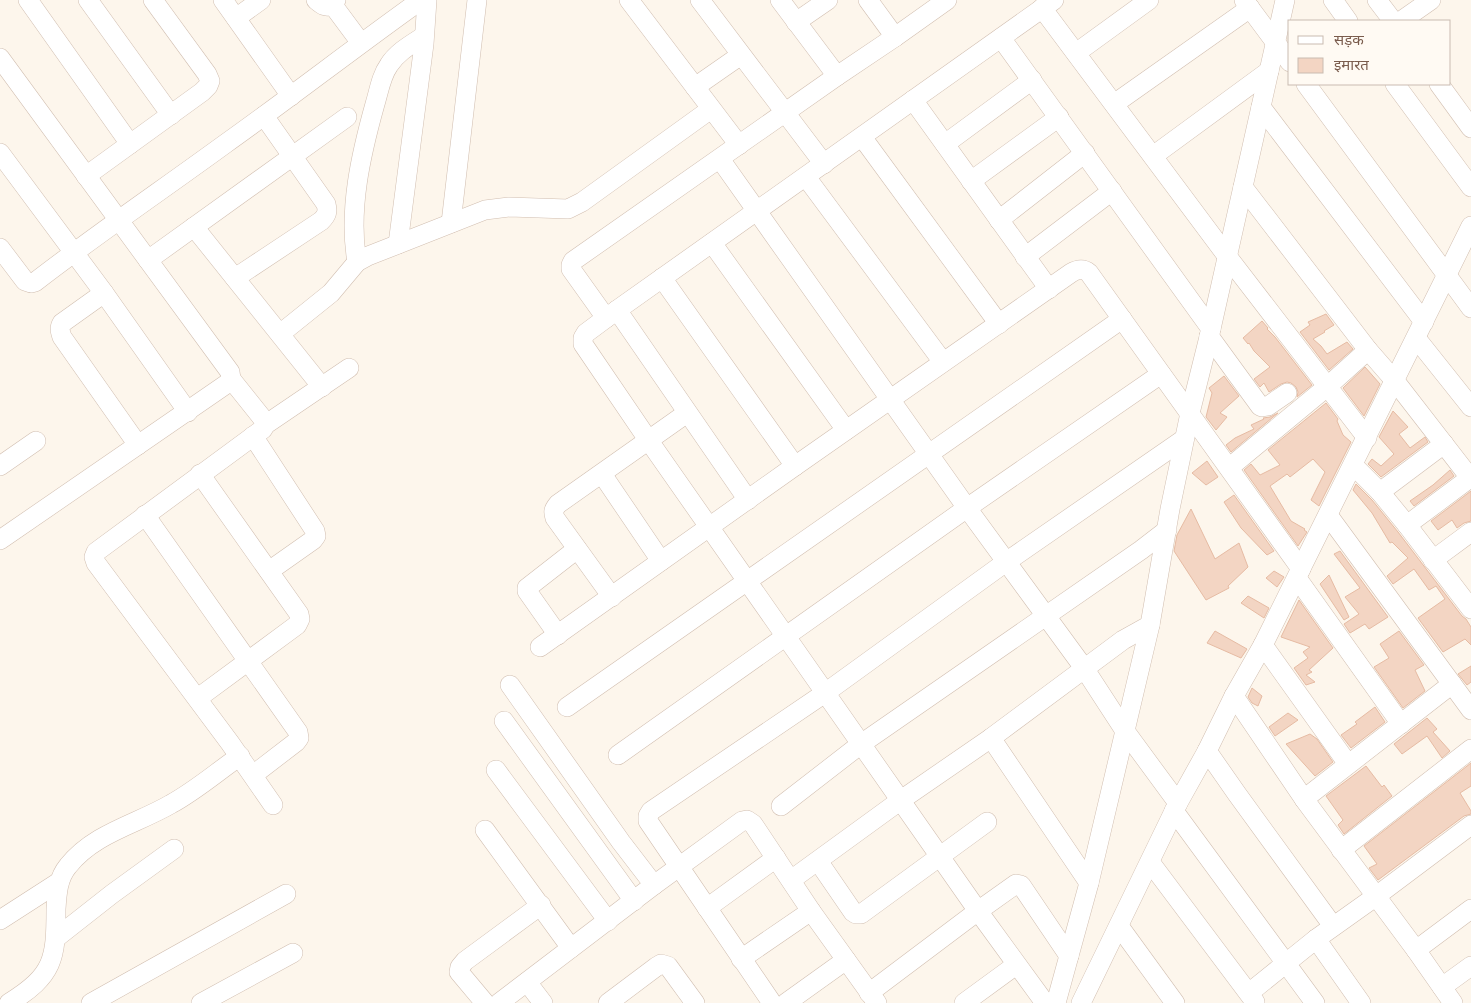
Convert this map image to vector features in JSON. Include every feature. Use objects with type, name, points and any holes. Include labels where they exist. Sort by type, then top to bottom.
[{"type":"street","points":[[28,0],[130,144]]},
{"type":"street","points":[[88,0],[171,115]]},
{"type":"street","points":[[86,176],[202,92],[210,81],[207,74],[153,0]]},
{"type":"street","points":[[224,0],[291,96]]},
{"type":"street","points":[[236,18],[261,0]]},
{"type":"street","points":[[0,249],[27,283],[35,282],[420,0]]},
{"type":"street","points":[[398,244],[427,0]]},
{"type":"street","points":[[451,223],[477,0]]},
{"type":"street","points":[[629,0],[739,145]]},
{"type":"street","points":[[700,0],[824,164]]},
{"type":"street","points":[[780,0],[838,76]]},
{"type":"street","points":[[796,22],[828,0]]},
{"type":"street","points":[[868,0],[895,38]]},
{"type":"street","points":[[748,500],[688,413],[611,314],[571,269],[571,265],[573,261],[947,0]]},
{"type":"street","points":[[1076,53],[1149,0]]},
{"type":"street","points":[[1056,1003],[1089,883],[1150,625],[1184,439],[1285,0]]},
{"type":"street","points":[[1332,0],[1347,20]]},
{"type":"street","points":[[1377,0],[1392,20]]},
{"type":"street","points":[[1402,20],[1430,0]]},
{"type":"street","points":[[328,2],[361,43]]},
{"type":"street","points":[[1045,1003],[1016,965],[649,441],[583,344],[583,338],[586,333],[611,314],[1048,4],[1076,53],[1227,256],[1367,438]]},
{"type":"street","points":[[1114,104],[1247,4],[1288,59]]},
{"type":"street","points":[[357,262],[353,229],[356,192],[367,132],[384,72],[397,55],[424,36]]},
{"type":"street","points":[[1001,38],[1112,191],[1262,408],[1287,393]]},
{"type":"street","points":[[695,87],[741,54]]},
{"type":"street","points":[[0,58],[230,372],[231,378],[263,419],[259,430],[316,531],[316,536],[313,540],[269,571]]},
{"type":"street","points":[[1153,156],[1269,71]]},
{"type":"street","points":[[945,144],[1032,80]]},
{"type":"street","points":[[1307,85],[1471,308]]},
{"type":"street","points":[[1396,85],[1471,186]]},
{"type":"street","points":[[1440,85],[1471,128]]},
{"type":"street","points":[[913,100],[1049,289]]},
{"type":"street","points":[[1261,107],[1420,330],[1471,407]]},
{"type":"street","points":[[280,334],[331,293],[357,262],[368,256],[485,210],[509,207],[568,209],[582,202],[711,109]]},
{"type":"street","points":[[235,278],[327,216],[328,212],[326,204],[264,116]]},
{"type":"street","points":[[148,260],[347,117]]},
{"type":"street","points":[[971,181],[1058,117]]},
{"type":"street","points":[[862,137],[999,324]]},
{"type":"street","points":[[0,153],[104,293],[188,412]]},
{"type":"street","points":[[999,220],[1085,153]]},
{"type":"street","points":[[720,159],[967,508],[1084,668],[1176,807],[1315,1003]]},
{"type":"street","points":[[806,177],[943,362]]},
{"type":"street","points":[[1243,187],[1368,350],[1395,381],[1471,479],[1408,525]]},
{"type":"street","points":[[1025,256],[1112,191]]},
{"type":"street","points":[[1100,1003],[1085,995],[1176,807],[1208,751],[1234,696],[1263,645],[1471,226]]},
{"type":"street","points":[[194,227],[322,386]]},
{"type":"street","points":[[712,243],[846,430]]},
{"type":"street","points":[[540,647],[943,362],[1076,270],[1085,270],[1230,468],[1400,724]]},
{"type":"street","points":[[662,278],[795,466]]},
{"type":"street","points":[[104,293],[62,323],[60,331],[62,337],[138,445]]},
{"type":"street","points":[[567,707],[1122,319]]},
{"type":"street","points":[[1230,468],[1368,350]]},
{"type":"street","points":[[273,805],[198,698],[94,558],[96,552],[259,430],[350,368]]},
{"type":"street","points":[[618,755],[967,508],[1162,374]]},
{"type":"street","points":[[0,540],[228,384],[231,378]]},
{"type":"street","points":[[612,597],[555,518],[554,509],[558,504],[688,413]]},
{"type":"street","points":[[772,1003],[648,821],[651,811],[825,693],[1006,562],[1184,439]]},
{"type":"street","points":[[0,466],[36,441]]},
{"type":"street","points":[[1380,492],[1444,444]]},
{"type":"street","points":[[1353,465],[1380,492],[1434,560],[1467,597]]},
{"type":"street","points":[[198,698],[297,625],[300,620],[299,614],[200,474]]},
{"type":"street","points":[[602,474],[661,561]]},
{"type":"street","points":[[145,515],[298,732],[299,738],[296,742],[253,775]]},
{"type":"street","points":[[1328,515],[1471,710]]},
{"type":"street","points":[[781,806],[861,744],[1167,530]]},
{"type":"street","points":[[1434,560],[1471,532]]},
{"type":"street","points":[[558,635],[527,591],[527,588],[577,549]]},
{"type":"street","points":[[791,880],[991,738],[1123,640],[1150,625]]},
{"type":"street","points":[[1263,645],[1348,764]]},
{"type":"street","points":[[1304,799],[1452,684]]},
{"type":"street","points":[[510,685],[621,842],[654,885]]},
{"type":"street","points":[[1234,696],[1304,799],[1453,1003]]},
{"type":"street","points":[[504,721],[634,901]]},
{"type":"street","points":[[991,738],[1089,883]]},
{"type":"street","points":[[1341,850],[1471,749]]},
{"type":"street","points":[[1208,751],[1333,926]]},
{"type":"street","points":[[9,1003],[25,993],[40,980],[49,966],[56,938],[59,882],[67,867],[78,855],[95,841],[174,803],[240,756]]},
{"type":"street","points":[[496,770],[608,921]]},
{"type":"street","points":[[499,1003],[654,885],[747,820],[753,824],[811,911],[873,998],[978,911],[1016,884],[1022,885],[1069,956]]},
{"type":"street","points":[[818,861],[856,914],[861,914],[987,822]]},
{"type":"street","points":[[1150,862],[1252,998],[1287,963],[1316,939],[1471,825]]},
{"type":"street","points":[[485,830],[571,948]]},
{"type":"street","points":[[56,938],[93,908],[174,849]]},
{"type":"street","points":[[707,908],[776,858]]},
{"type":"street","points":[[0,920],[59,882]]},
{"type":"street","points":[[91,1003],[286,894]]},
{"type":"street","points":[[485,1003],[459,972],[460,967],[465,961],[541,905]]},
{"type":"street","points":[[1416,950],[1471,909]]},
{"type":"street","points":[[742,959],[811,911]]},
{"type":"street","points":[[1119,926],[1175,1003]]},
{"type":"street","points":[[1316,939],[1361,1003]]},
{"type":"street","points":[[201,1003],[292,952]]},
{"type":"street","points":[[786,1003],[846,960]]},
{"type":"street","points":[[613,1001],[661,964],[668,966],[695,1003]]},
{"type":"street","points":[[964,1003],[1016,965]]},
{"type":"street","points":[[1442,987],[1471,966]]},
{"type":"street","points":[[527,982],[543,1003]]},
{"type":"building","points":[[1326,314],[1334,325],[1313,339],[1327,354],[1347,342],[1353,349],[1329,370],[1300,332],[1310,325],[1308,322]]},
{"type":"building","points":[[1262,321],[1312,385],[1297,397],[1296,387],[1291,383],[1281,384],[1269,392],[1264,383],[1260,387],[1254,379],[1270,367],[1243,338]]},
{"type":"building","points":[[1365,367],[1380,384],[1364,416],[1343,388]]},
{"type":"building","points":[[1224,376],[1239,396],[1220,413],[1227,417],[1216,430],[1206,417],[1212,393],[1209,388]]},
{"type":"building","points":[[1326,403],[1338,419],[1337,421],[1343,435],[1351,442],[1319,506],[1311,500],[1325,472],[1313,459],[1290,477],[1287,474],[1270,486],[1291,521],[1307,532],[1298,546],[1244,470],[1251,464],[1260,475],[1280,465],[1268,450]]},
{"type":"building","points":[[1393,411],[1408,427],[1399,434],[1410,448],[1425,437],[1428,442],[1381,477],[1368,464],[1372,459],[1381,466],[1394,454],[1379,437]]},
{"type":"building","points":[[1278,413],[1231,452],[1226,445],[1235,438],[1254,429],[1251,425],[1263,418]]},
{"type":"building","points":[[1207,461],[1218,477],[1206,485],[1192,473]]},
{"type":"building","points":[[1450,470],[1454,476],[1414,506],[1410,501]]},
{"type":"building","points":[[1356,484],[1372,500],[1466,619],[1471,627],[1471,645],[1465,639],[1443,652],[1418,618],[1445,599],[1436,586],[1429,590],[1414,569],[1393,584],[1387,576],[1408,558],[1392,542],[1390,543],[1372,513],[1353,490]]},
{"type":"building","points":[[1471,491],[1471,521],[1457,528],[1452,520],[1438,530],[1431,521]]},
{"type":"building","points":[[1234,495],[1274,551],[1267,555],[1241,528],[1224,502]]},
{"type":"building","points":[[1191,509],[1215,559],[1239,543],[1248,567],[1228,586],[1229,588],[1206,600],[1174,551],[1177,535]]},
{"type":"building","points":[[1340,551],[1388,617],[1369,629],[1365,624],[1350,633],[1344,624],[1359,614],[1345,597],[1360,588],[1334,554]]},
{"type":"building","points":[[1274,571],[1284,577],[1277,587],[1266,578]]},
{"type":"building","points":[[1329,575],[1349,617],[1344,620],[1320,584]]},
{"type":"building","points":[[1248,596],[1269,608],[1264,618],[1241,603]]},
{"type":"building","points":[[1299,600],[1333,648],[1309,670],[1312,672],[1306,675],[1315,682],[1306,685],[1294,668],[1308,658],[1303,652],[1310,647],[1281,637]]},
{"type":"building","points":[[1215,631],[1247,649],[1241,658],[1207,643]]},
{"type":"building","points":[[1399,631],[1424,665],[1415,670],[1425,691],[1403,708],[1374,667],[1389,658],[1380,644]]},
{"type":"building","points":[[1471,666],[1471,682],[1467,685],[1458,674]]},
{"type":"building","points":[[1252,688],[1262,696],[1258,706],[1252,703],[1248,697]]},
{"type":"building","points":[[1375,707],[1385,722],[1351,748],[1341,735],[1357,724],[1355,722]]},
{"type":"building","points":[[1288,713],[1298,720],[1275,736],[1269,727]]},
{"type":"building","points":[[1427,718],[1437,729],[1433,732],[1450,751],[1442,758],[1427,736],[1402,754],[1394,744]]},
{"type":"building","points":[[1310,734],[1317,739],[1333,762],[1315,776],[1286,744]]},
{"type":"building","points":[[1471,763],[1471,786],[1460,793],[1471,814],[1464,816],[1378,880],[1369,868],[1377,864],[1364,846]]},
{"type":"building","points":[[1366,766],[1382,787],[1384,785],[1392,796],[1344,834],[1338,825],[1343,820],[1326,796]]}]
